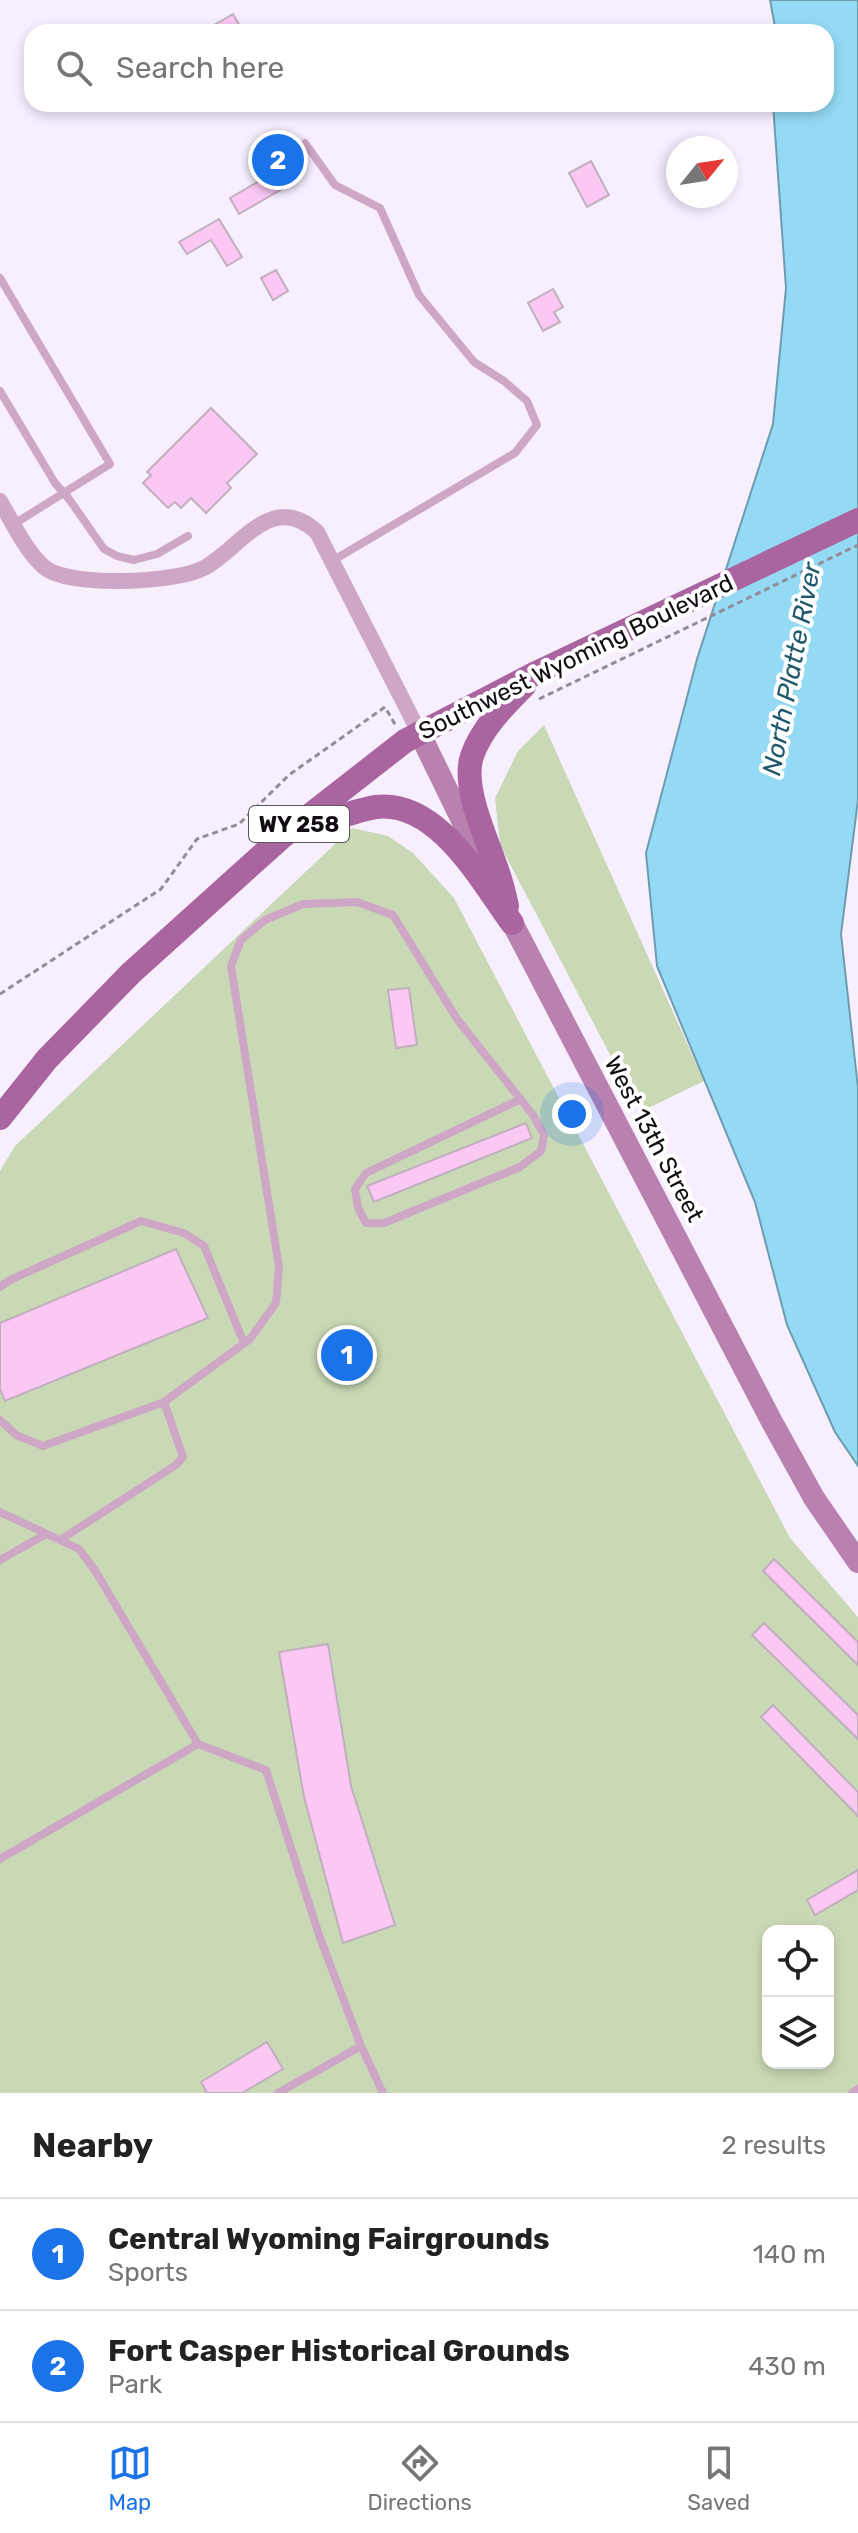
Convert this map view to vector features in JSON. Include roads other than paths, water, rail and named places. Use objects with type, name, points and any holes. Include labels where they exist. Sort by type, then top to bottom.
[{"type":"main road","name":"Southwest Wyoming Boulevard","points":[[0,1118],[47,1059],[131,973],[282,837],[405,741],[536,673],[858,520]]},
{"type":"main road","points":[[512,923],[496,866],[478,820],[471,758],[504,707],[536,673]]},
{"type":"main road","name":"West 13th Street","points":[[419,732],[512,923],[772,1422],[814,1498],[858,1562]]},
{"type":"main road","points":[[282,837],[375,807],[397,807],[430,822],[456,846],[512,923]]},
{"type":"street","points":[[0,501],[45,568],[62,577],[81,580],[154,580],[191,573],[205,568],[259,524],[290,517],[305,521],[317,532],[419,732]]},
{"type":"lane","points":[[305,143],[335,185],[380,208],[419,295],[474,362],[504,381],[527,401],[537,425],[515,453],[332,561]]},
{"type":"lane","points":[[0,278],[110,464],[14,524]]},
{"type":"lane","points":[[0,391],[55,483],[104,549],[134,560],[157,554],[188,536]]},
{"type":"lane","points":[[0,1420],[16,1435],[43,1446],[164,1402],[250,1339],[276,1303],[279,1267],[231,966],[241,940],[265,920],[303,904],[357,902],[393,915],[457,1019],[521,1099],[533,1115],[544,1135],[541,1151],[520,1167],[384,1223],[366,1223],[358,1208],[355,1189],[366,1173],[521,1099]]},
{"type":"lane","points":[[0,1287],[141,1221],[184,1233],[204,1246],[244,1343]]},
{"type":"lane","points":[[60,1540],[176,1465],[183,1457],[164,1402]]},
{"type":"lane","points":[[0,1512],[79,1549],[96,1572],[198,1744],[266,1770],[319,1935],[361,2046],[383,2093]]},
{"type":"lane","points":[[0,1560],[46,1534]]},
{"type":"lane","points":[[0,1859],[198,1744]]},
{"type":"lane","points":[[278,2093],[361,2046]]},
{"type":"lane","points":[[852,2093],[858,2089]]},
{"type":"water","name":"North Platte River","points":[[770,0],[858,0],[858,800],[841,934],[858,1088],[858,1466],[835,1432],[787,1325],[755,1202],[657,966],[646,853],[697,659],[773,424],[786,288],[774,112],[834,112],[834,24],[774,24]]},
{"type":"place","name":"Fort Casper Historical Grounds","points":[[278,160]]},
{"type":"place","name":"Central Wyoming Fairgrounds","points":[[347,1355]]}]
